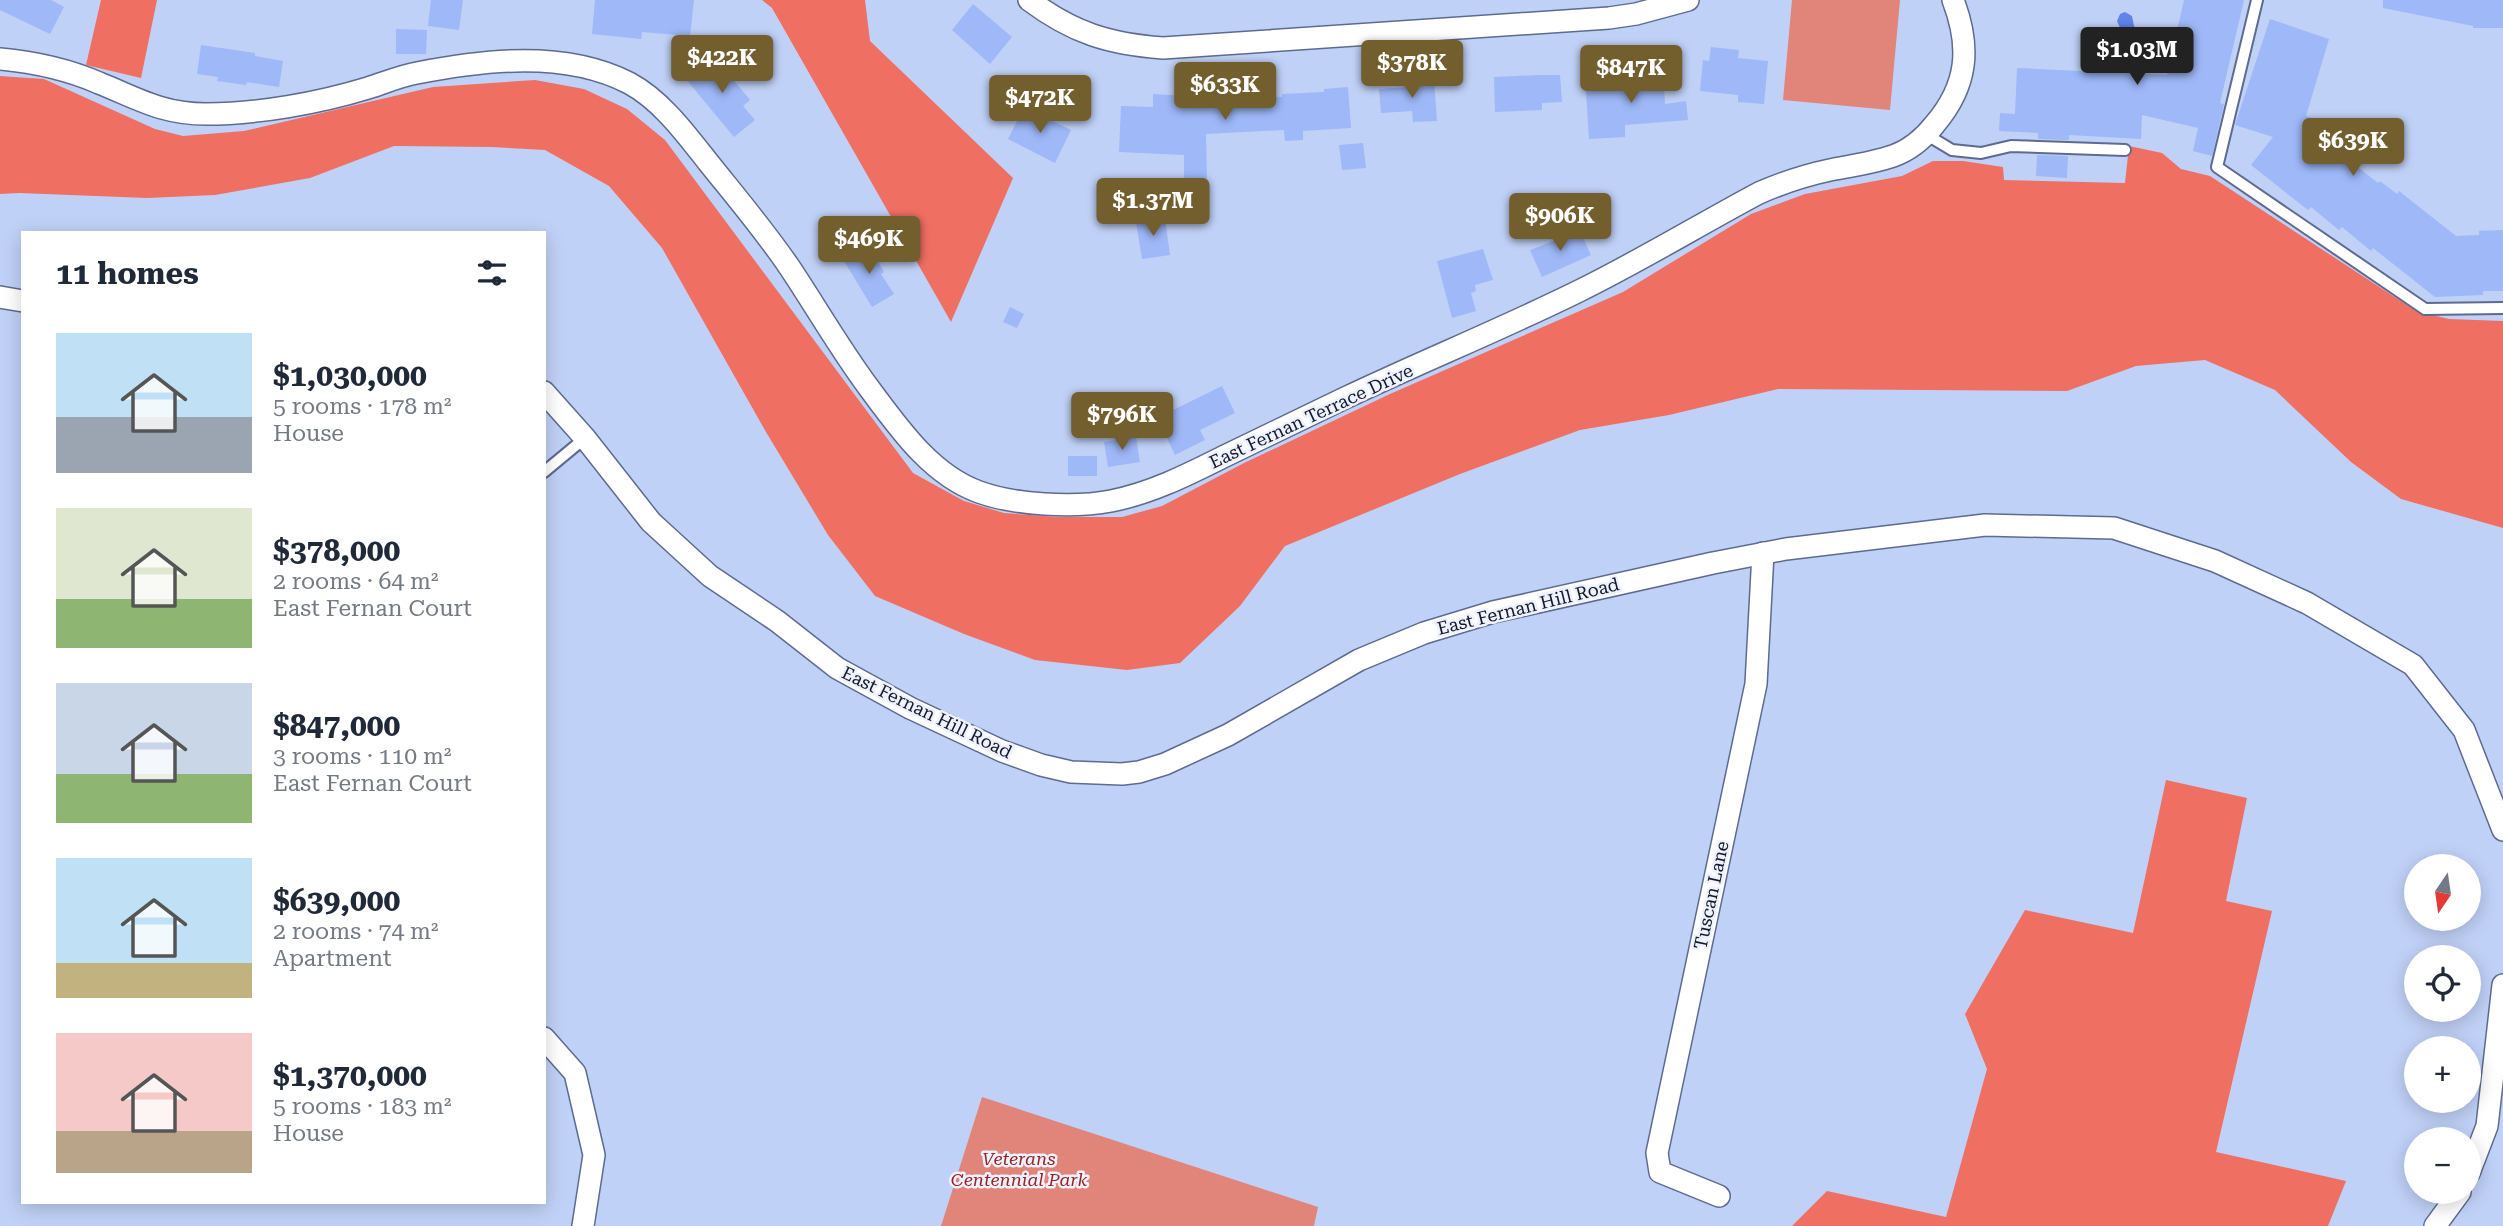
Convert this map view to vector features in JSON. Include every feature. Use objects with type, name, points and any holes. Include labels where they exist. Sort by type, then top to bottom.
[{"type":"street","points":[[1029,0],[1059,22],[1083,33],[1135,46],[1163,48],[1609,19],[1688,0]]},
{"type":"street","name":"East Fernan Terrace Drive","points":[[0,59],[41,65],[97,82],[146,104],[175,112],[204,114],[239,113],[314,101],[414,73],[490,62],[568,64],[602,72],[650,97],[683,131],[786,262],[865,383],[900,429],[933,464],[956,481],[980,492],[1014,500],[1082,504],[1111,501],[1151,490],[1187,475],[1349,396],[1581,290],[1759,193],[1788,181],[1905,150],[1927,135],[1947,111],[1963,77],[1965,46],[1961,20],[1953,0]]},
{"type":"street","points":[[0,297],[21,301]]},
{"type":"street","name":"East Fernan Hill Road","points":[[546,394],[585,438],[651,522],[710,576],[777,621],[837,668],[910,708],[1002,751],[1041,765],[1094,774],[1139,772],[1165,764],[1228,735],[1359,660],[1424,633],[1493,612],[1763,553],[1985,525],[2114,528],[2216,561],[2308,603],[2413,665],[2464,730],[2503,830]]},
{"type":"street","name":"Tuscan Lane","points":[[1718,1196],[1660,1172],[1657,1153],[1756,684],[1763,553]]},
{"type":"street","points":[[2481,1142],[2487,1126],[2503,985]]},
{"type":"street","points":[[546,1040],[575,1073],[594,1155],[583,1226]]},
{"type":"street","points":[[2435,1226],[2451,1204]]},
{"type":"lane","points":[[2257,0],[2217,167],[2425,309],[2503,308]]},
{"type":"lane","points":[[1927,135],[1952,150],[1981,153],[2011,146],[2125,150]]},
{"type":"lane","points":[[546,470],[585,438]]},
{"type":"green space","points":[[1792,0],[1900,0],[1890,110],[1783,100]]},
{"type":"green space","name":"Veterans Centennial Park","points":[[982,1097],[1318,1207],[1314,1226],[941,1226]]},
{"type":"shaded area","points":[[101,0],[157,0],[141,78],[86,65]]},
{"type":"shaded area","points":[[762,0],[865,0],[870,41],[1013,178],[951,322],[772,8]]},
{"type":"shaded area","points":[[0,76],[44,79],[155,129],[183,136],[244,131],[433,87],[535,80],[584,89],[627,109],[665,140],[913,473],[964,501],[1004,513],[1057,517],[1122,517],[1162,506],[1244,463],[1390,394],[1623,292],[1751,214],[1805,194],[1902,176],[1933,161],[1963,161],[2003,167],[2004,180],[2125,183],[2129,146],[2162,153],[2181,169],[2210,176],[2416,311],[2449,319],[2503,321],[2503,528],[2401,499],[2351,462],[2275,390],[2205,360],[2136,366],[2067,391],[1778,389],[1669,415],[1580,430],[1460,474],[1285,546],[1240,606],[1180,663],[1127,670],[1035,660],[964,634],[875,596],[828,535],[662,248],[609,186],[545,150],[394,146],[310,178],[215,195],[147,198],[0,194]]},
{"type":"shaded area","points":[[2166,780],[2247,798],[2226,901],[2272,911],[2216,1152],[2346,1181],[2328,1226],[1792,1226],[1827,1191],[1946,1217],[1987,1069],[1965,1014],[2025,910],[2133,933]]},
{"type":"water","points":[[2125,12],[2132,16],[2134,26],[2139,32],[2133,42],[2125,39],[2117,21],[2120,14]]},
{"type":"building","points":[[0,0],[51,0],[64,7],[50,34],[0,10]]},
{"type":"building","points":[[431,0],[463,0],[459,30],[428,26]]},
{"type":"building","points":[[595,0],[694,0],[690,36],[642,32],[641,39],[592,34]]},
{"type":"building","points":[[2184,0],[2244,0],[2220,103],[2224,104],[2212,156],[2193,151],[2198,128],[2142,115],[2141,139],[2069,135],[2069,140],[2038,139],[2038,133],[1999,131],[2000,113],[2015,114],[2017,68],[2167,75]]},
{"type":"building","points":[[2383,0],[2503,0],[2503,28],[2473,28],[2383,8]]},
{"type":"building","points":[[973,4],[1012,37],[990,64],[952,30]]},
{"type":"building","points":[[2270,19],[2329,39],[2306,116],[2312,118],[2307,133],[2346,163],[2349,160],[2378,183],[2380,181],[2397,194],[2399,191],[2456,236],[2503,230],[2503,291],[2483,291],[2483,295],[2435,297],[2373,248],[2371,251],[2342,227],[2339,230],[2311,207],[2308,210],[2251,165],[2273,137],[2235,125]]},
{"type":"building","points":[[396,29],[427,30],[426,54],[396,54]]},
{"type":"building","points":[[201,45],[255,53],[255,56],[283,61],[279,87],[217,81],[218,77],[197,74]]},
{"type":"building","points":[[1711,47],[1739,50],[1738,58],[1768,61],[1764,104],[1738,102],[1738,95],[1700,91],[1703,60],[1709,61]]},
{"type":"building","points":[[713,55],[750,100],[743,106],[755,120],[734,137],[685,78]]},
{"type":"building","points":[[1663,71],[1665,104],[1686,101],[1688,120],[1625,125],[1625,137],[1589,139],[1586,91],[1620,89],[1619,73]]},
{"type":"building","points":[[1560,75],[1562,102],[1542,103],[1542,110],[1495,112],[1494,77]]},
{"type":"building","points":[[1434,79],[1437,121],[1413,122],[1412,111],[1381,113],[1379,89],[1411,87],[1410,81]]},
{"type":"building","points":[[1348,87],[1351,128],[1303,131],[1303,140],[1285,141],[1284,130],[1206,134],[1207,180],[1184,180],[1184,155],[1119,152],[1121,106],[1153,107],[1153,94],[1223,94],[1223,100],[1282,97],[1282,94],[1324,92],[1324,89]]},
{"type":"building","points":[[1024,107],[1071,130],[1055,163],[1008,139]]},
{"type":"building","points":[[1363,143],[1366,168],[1342,170],[1339,145]]},
{"type":"building","points":[[2037,155],[2068,156],[2067,178],[2036,176]]},
{"type":"building","points":[[1165,218],[1170,255],[1142,259],[1136,222]]},
{"type":"building","points":[[1580,231],[1591,255],[1542,277],[1530,250]]},
{"type":"building","points":[[869,246],[884,272],[881,274],[894,294],[872,307],[844,261]]},
{"type":"building","points":[[1483,249],[1493,280],[1475,285],[1476,291],[1471,293],[1476,311],[1452,318],[1437,261]]},
{"type":"building","points":[[1010,307],[1024,314],[1017,328],[1003,322]]},
{"type":"building","points":[[1222,386],[1235,413],[1200,430],[1205,440],[1175,455],[1164,432],[1168,432],[1161,416]]},
{"type":"building","points":[[1136,437],[1140,462],[1108,467],[1104,442]]},
{"type":"building","points":[[1068,456],[1097,456],[1097,476],[1068,476]]}]
